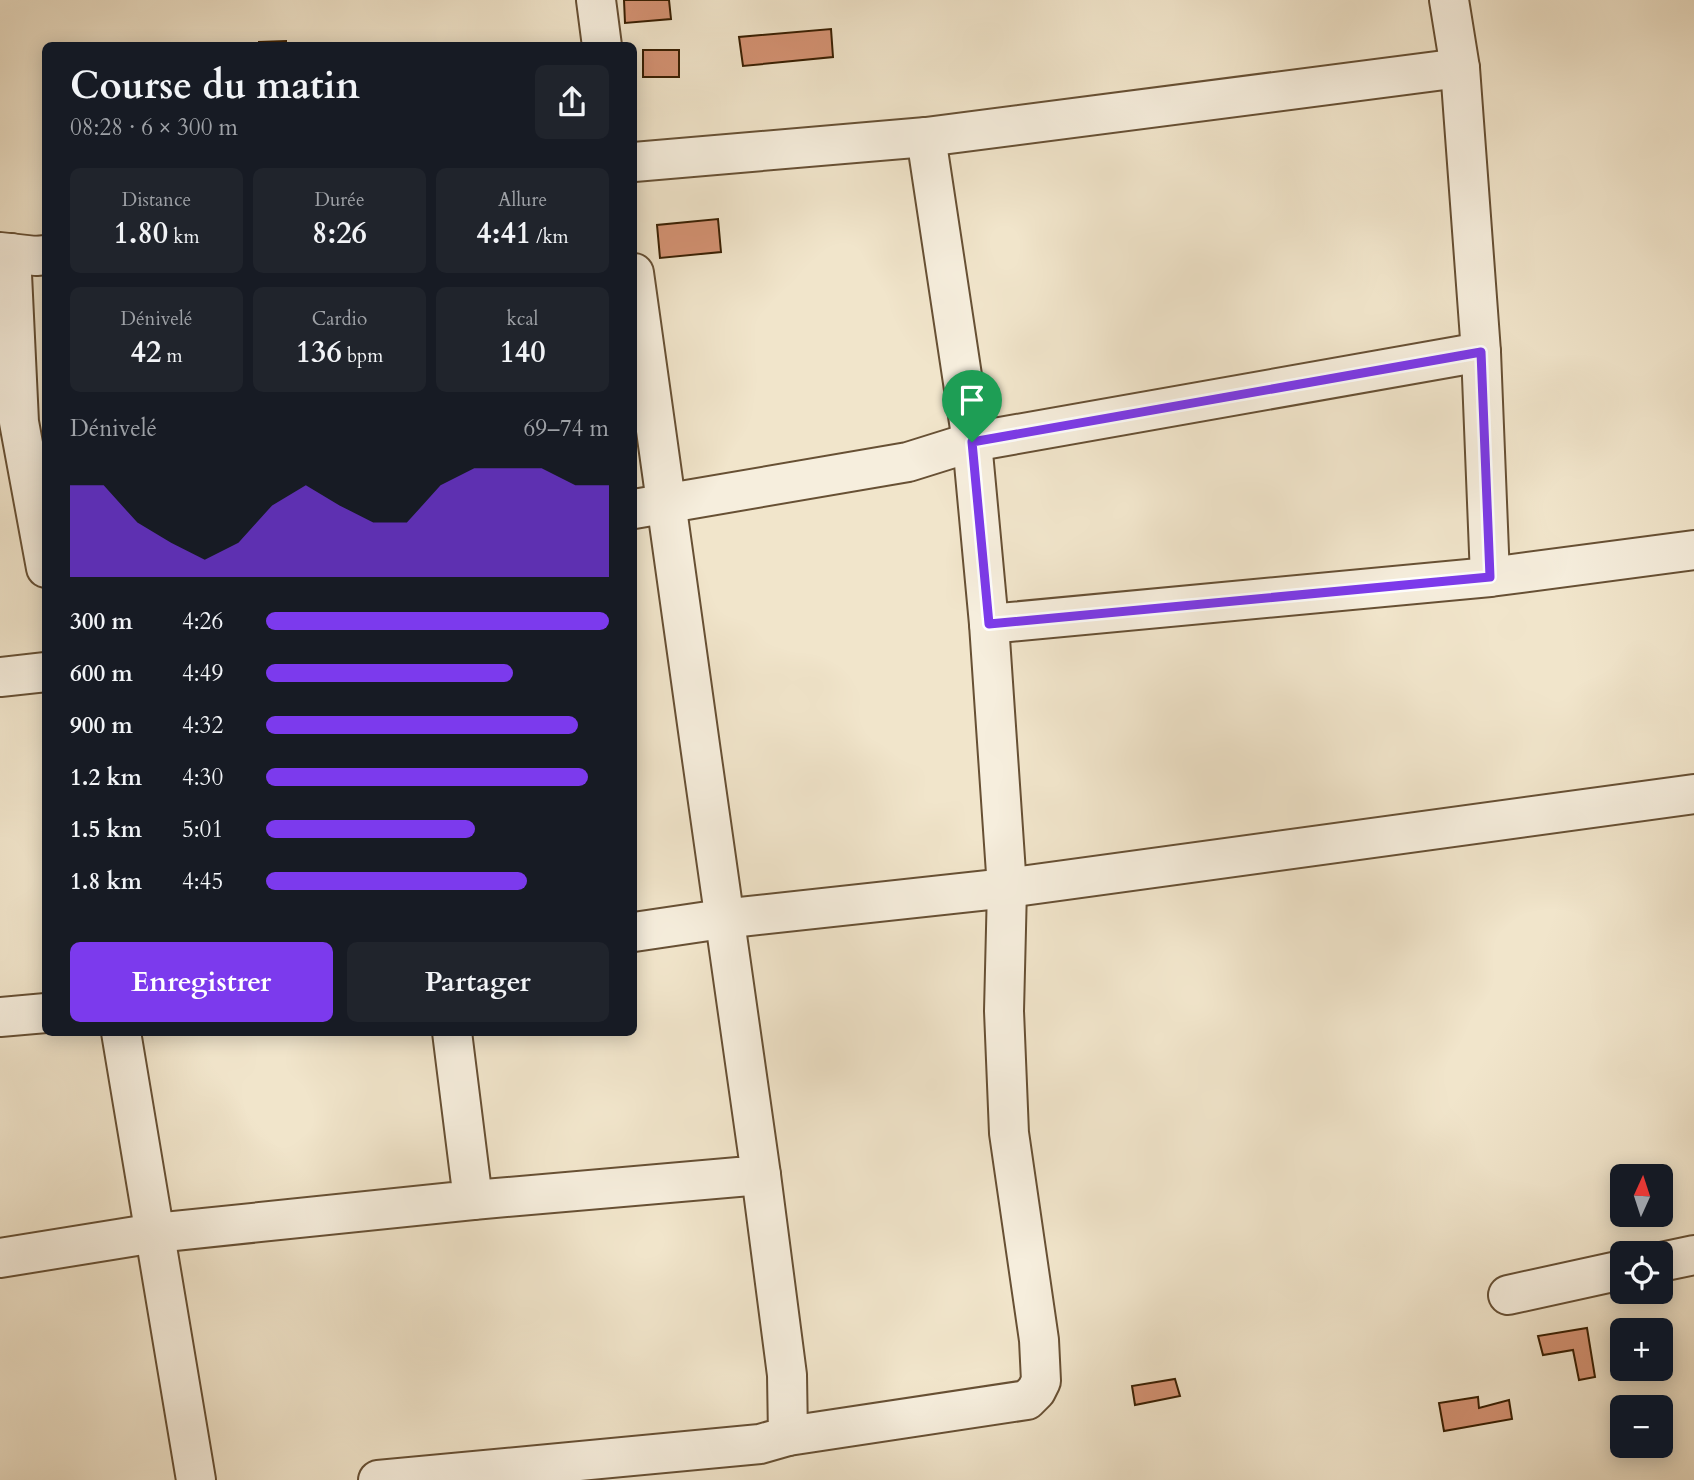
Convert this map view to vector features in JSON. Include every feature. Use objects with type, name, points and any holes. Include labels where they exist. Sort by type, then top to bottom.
[{"type":"street","points":[[596,0],[601,42]]},
{"type":"street","points":[[1449,0],[1460,68],[1481,352],[1490,577]]},
{"type":"street","points":[[637,162],[926,137],[1460,68]]},
{"type":"street","points":[[378,1480],[760,1444],[788,1436],[1027,1400],[1041,1381],[1039,1340],[1009,1133],[1004,1012],[1007,888],[989,624],[972,442],[926,137]]},
{"type":"street","points":[[19,253],[9,423],[42,552]]},
{"type":"street","points":[[637,317],[650,506],[722,919],[761,1175],[787,1375],[788,1436]]},
{"type":"street","points":[[650,506],[908,463],[972,442],[1481,352]]},
{"type":"street","points":[[989,624],[1490,577],[1694,550]]},
{"type":"street","points":[[0,677],[42,672]]},
{"type":"street","points":[[637,932],[722,919],[1007,888],[1694,794]]},
{"type":"street","points":[[0,1017],[42,1013]]},
{"type":"street","points":[[122,1036],[196,1480]]},
{"type":"street","points":[[452,1036],[473,1200]]},
{"type":"street","points":[[0,1258],[155,1233],[473,1200],[761,1175]]},
{"type":"street","points":[[1673,1259],[1694,1255]]},
{"type":"street","points":[[1508,1295],[1610,1273]]},
{"type":"building","points":[[624,0],[669,0],[671,19],[625,23]]},
{"type":"building","points":[[831,29],[833,57],[743,66],[739,37]]},
{"type":"building","points":[[643,50],[679,50],[679,77],[643,77]]},
{"type":"building","points":[[718,219],[721,252],[660,258],[657,225]]},
{"type":"building","points":[[1587,1328],[1595,1377],[1579,1380],[1573,1350],[1543,1355],[1538,1336]]},
{"type":"building","points":[[1175,1379],[1180,1396],[1135,1405],[1132,1386]]},
{"type":"building","points":[[1478,1397],[1479,1408],[1509,1400],[1512,1419],[1444,1431],[1439,1403]]},
{"type":"route","points":[[1481,352],[1490,577],[989,624],[972,442],[1481,352]]}]
